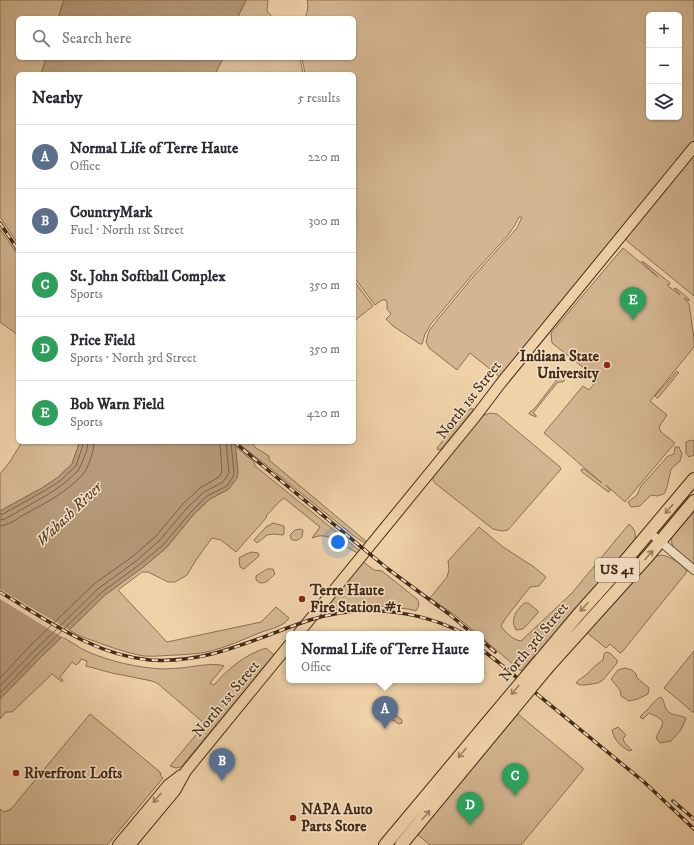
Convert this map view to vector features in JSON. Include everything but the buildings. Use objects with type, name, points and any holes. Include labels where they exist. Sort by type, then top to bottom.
[{"type":"highway","name":"North 3rd Street","points":[[401,845],[492,727],[649,532],[694,479]]},
{"type":"highway","name":"North 3rd Street","points":[[544,664],[660,542],[694,501]]},
{"type":"highway","name":"North 3rd Street","points":[[385,845],[492,727]]},
{"type":"main road","name":"North 1st Street","points":[[300,631],[476,416],[501,382],[694,147]]},
{"type":"main road","name":"North 1st Street","points":[[130,845],[175,790],[186,771],[286,649]]},
{"type":"main road","name":"North 1st Street","points":[[118,845],[168,785],[186,771]]},
{"type":"street","points":[[649,532],[694,570]]},
{"type":"shaded area","points":[[0,0],[64,0],[59,16],[16,16],[16,60],[45,60],[42,72],[16,72],[16,241],[0,217]]},
{"type":"shaded area","points":[[246,0],[268,0],[267,11],[271,16],[238,16]]},
{"type":"shaded area","points":[[307,0],[694,0],[694,142],[501,378],[470,353],[457,370],[429,348],[426,342],[429,331],[438,319],[472,278],[517,228],[522,217],[519,217],[508,235],[431,324],[425,334],[422,344],[393,326],[386,319],[391,314],[387,309],[386,300],[382,300],[375,305],[356,280],[356,72],[305,72],[302,60],[356,60],[356,16],[306,16],[308,9]]},
{"type":"shaded area","points":[[222,60],[300,60],[303,72],[216,72]]},
{"type":"shaded area","points":[[694,152],[694,296],[628,242],[626,236]]},
{"type":"shaded area","points":[[0,229],[16,252],[16,334],[0,322]]},
{"type":"shaded area","name":"Indiana State University","points":[[623,248],[658,277],[642,261],[669,282],[670,284],[667,285],[680,295],[674,288],[688,298],[689,301],[684,298],[689,304],[694,339],[694,347],[650,401],[667,415],[659,427],[661,432],[675,443],[625,502],[606,485],[610,490],[609,492],[582,472],[581,470],[584,469],[602,483],[544,433],[583,386],[589,390],[598,379],[552,343],[551,333]]},
{"type":"shaded area","points":[[356,284],[373,306],[356,319]]},
{"type":"shaded area","points":[[677,371],[679,373],[657,398],[655,396]]},
{"type":"shaded area","points":[[562,376],[565,379],[563,382],[557,383],[533,413],[536,417],[529,414],[559,377]]},
{"type":"shaded area","points":[[472,408],[473,410],[442,448],[438,450],[437,448],[459,420],[468,410]]},
{"type":"shaded area","points":[[490,413],[497,414],[561,469],[508,530],[502,531],[493,529],[436,484],[433,479],[434,475],[482,416]]},
{"type":"shaded area","points":[[691,440],[694,441],[694,455],[689,457],[686,453],[686,442]]},
{"type":"shaded area","points":[[21,444],[79,444],[72,464],[57,478],[0,511],[0,474]]},
{"type":"shaded area","points":[[240,444],[253,444],[256,448],[269,456],[269,460],[367,542],[366,544],[354,536]]},
{"type":"shaded area","points":[[235,446],[254,462],[255,466],[360,551],[358,553],[336,540],[324,536],[312,538],[320,527],[284,498],[266,516],[267,517],[236,552],[221,540],[212,538],[187,575],[175,582],[168,582],[148,572],[142,572],[118,590],[167,642],[261,622],[276,607],[289,618],[283,624],[229,645],[203,653],[152,656],[144,656],[119,650],[84,638],[69,630],[105,595],[166,548],[194,514],[210,499],[229,489],[238,473]]},
{"type":"shaded area","points":[[675,447],[679,447],[682,454],[680,461],[671,469],[664,494],[657,496],[651,495],[640,506],[631,507],[628,502],[637,495],[641,486],[668,456],[674,454]]},
{"type":"shaded area","points":[[694,508],[694,564],[685,558],[673,546],[672,537]]},
{"type":"shaded area","points":[[273,523],[284,526],[284,534],[267,535],[257,543],[254,540],[266,527]]},
{"type":"shaded area","points":[[629,524],[635,532],[634,542],[535,657],[534,656],[521,671],[484,640],[484,631],[474,631],[455,615],[430,598],[447,577],[449,570],[448,561],[479,527],[503,547],[534,567],[546,577],[539,586],[530,587],[505,619],[501,626],[510,636],[521,641],[572,593]]},
{"type":"shaded area","points":[[295,530],[303,530],[302,537],[297,540],[291,539],[290,535]]},
{"type":"shaded area","points":[[252,552],[258,553],[259,556],[244,569],[240,567],[239,558]]},
{"type":"shaded area","points":[[662,555],[679,563],[685,568],[687,571],[686,573],[622,652],[620,653],[610,644],[606,648],[586,632],[614,603],[647,564],[657,556]]},
{"type":"shaded area","points":[[362,561],[374,570],[382,571],[417,599],[419,605],[416,611],[380,606],[356,606],[341,609],[330,609],[321,612]]},
{"type":"shaded area","points":[[267,569],[273,569],[275,574],[264,583],[256,580],[256,576]]},
{"type":"shaded area","points":[[524,603],[528,603],[538,611],[538,613],[523,629],[516,630],[514,626],[515,615]]},
{"type":"shaded area","points":[[62,637],[95,655],[133,666],[163,669],[209,665],[224,666],[210,683],[214,685],[225,673],[251,654],[266,648],[274,655],[181,767],[176,768],[170,766],[205,724],[157,683],[86,666],[87,661],[81,659],[76,665],[72,662],[60,677],[63,680],[62,682],[52,674],[12,712],[6,712],[0,719],[0,699]]},
{"type":"shaded area","points":[[694,651],[694,713],[664,688]]},
{"type":"shaded area","points":[[606,652],[610,653],[617,660],[617,663],[603,680],[598,683],[585,685],[576,683],[603,660]]},
{"type":"shaded area","points":[[625,668],[632,670],[636,674],[637,678],[649,688],[648,694],[638,699],[629,701],[621,696],[620,690],[611,679],[618,670]]},
{"type":"shaded area","points":[[661,697],[668,712],[686,718],[681,730],[671,741],[660,743],[656,738],[663,722],[658,717],[649,713],[643,719],[640,717],[656,700]]},
{"type":"shaded area","points":[[388,709],[402,720],[402,723],[399,724],[391,719],[387,710]]},
{"type":"shaded area","points":[[90,714],[160,772],[163,778],[107,845],[0,845],[0,809],[4,812],[11,809]]},
{"type":"shaded area","points":[[518,714],[583,768],[583,770],[521,845],[430,845],[417,834]]},
{"type":"shaded area","points":[[618,727],[626,735],[623,739],[632,750],[629,751],[620,745],[616,740],[612,730]]},
{"type":"water","points":[[64,0],[246,0],[238,16],[59,16]]},
{"type":"water","points":[[45,60],[222,60],[216,72],[42,72]]},
{"type":"water","name":"Wabash River","points":[[79,444],[235,444],[238,473],[237,478],[229,489],[210,499],[194,514],[166,548],[105,595],[0,699],[0,511],[57,478],[72,464]]},
{"type":"pier","points":[[0,589],[70,631],[64,638],[62,637],[0,599]]},
{"type":"railway","points":[[0,223],[16,247]]},
{"type":"railway","points":[[236,444],[388,569],[469,631]]},
{"type":"railway","points":[[0,592],[53,625],[90,644],[129,657],[150,660],[193,658],[212,654],[251,642],[310,620],[349,612],[369,611],[408,614],[428,619],[458,631]]},
{"type":"railway","points":[[484,643],[495,652]]},
{"type":"railway","points":[[484,651],[644,782],[694,829]]},
{"type":"railway","points":[[673,801],[694,819]]},
{"type":"place","name":"Bob Warn Field","points":[[633,320]]},
{"type":"place","name":"Indiana State University","points":[[607,365]]},
{"type":"place","name":"Terre Haute Fire Station #1","points":[[302,599]]},
{"type":"place","name":"Normal Life of Terre Haute","points":[[385,729]]},
{"type":"place","name":"Riverfront Lofts","points":[[16,773]]},
{"type":"place","name":"CountryMark","points":[[222,781]]},
{"type":"place","name":"St. John Softball Complex","points":[[515,796]]},
{"type":"place","name":"NAPA Auto Parts Store","points":[[293,818]]},
{"type":"place","name":"Price Field","points":[[470,825]]}]
